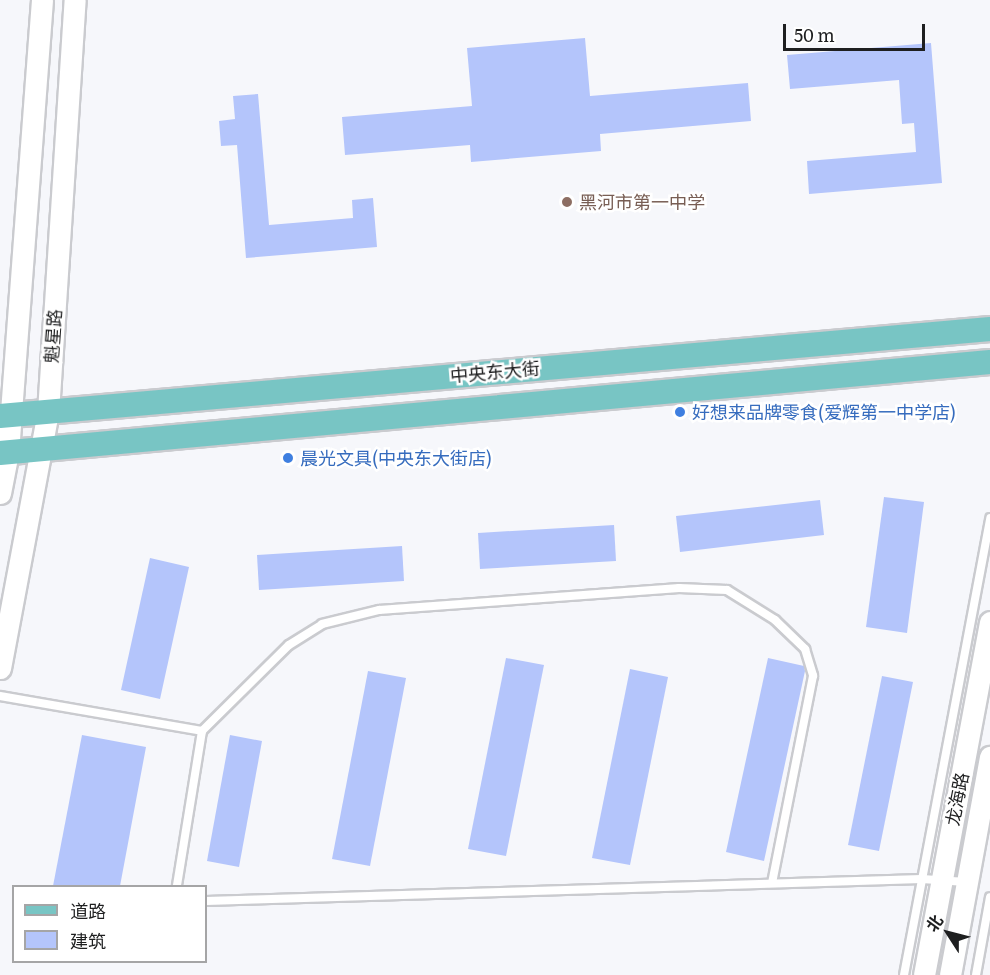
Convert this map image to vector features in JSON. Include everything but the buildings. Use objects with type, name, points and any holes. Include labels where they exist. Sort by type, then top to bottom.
[{"type":"main road","name":"中央东大街","points":[[5,415],[990,329]]},
{"type":"main road","points":[[4,453],[990,362]]},
{"type":"street","name":"魁星路","points":[[0,494],[42,0]]},
{"type":"street","name":"魁星路","points":[[0,668],[48,412],[75,0]]},
{"type":"street","name":"龙海路","points":[[924,975],[932,879],[990,622]]},
{"type":"street","name":"龙海路","points":[[950,975],[990,757]]},
{"type":"lane","points":[[904,975],[932,879],[990,518]]},
{"type":"lane","points":[[177,885],[202,731],[289,645],[322,624],[379,610],[680,588],[727,590],[783,627],[805,650],[813,676],[772,883]]},
{"type":"lane","points":[[0,696],[202,731]]},
{"type":"lane","points":[[207,901],[932,879],[967,882]]},
{"type":"lane","points":[[976,975],[990,897]]},
{"type":"place","name":"黑河市第一中学","points":[[567,202]]},
{"type":"place","name":"好想来品牌零食(爱辉第一中学店)","points":[[680,412]]},
{"type":"place","name":"晨光文具(中央东大街店)","points":[[288,458]]}]
